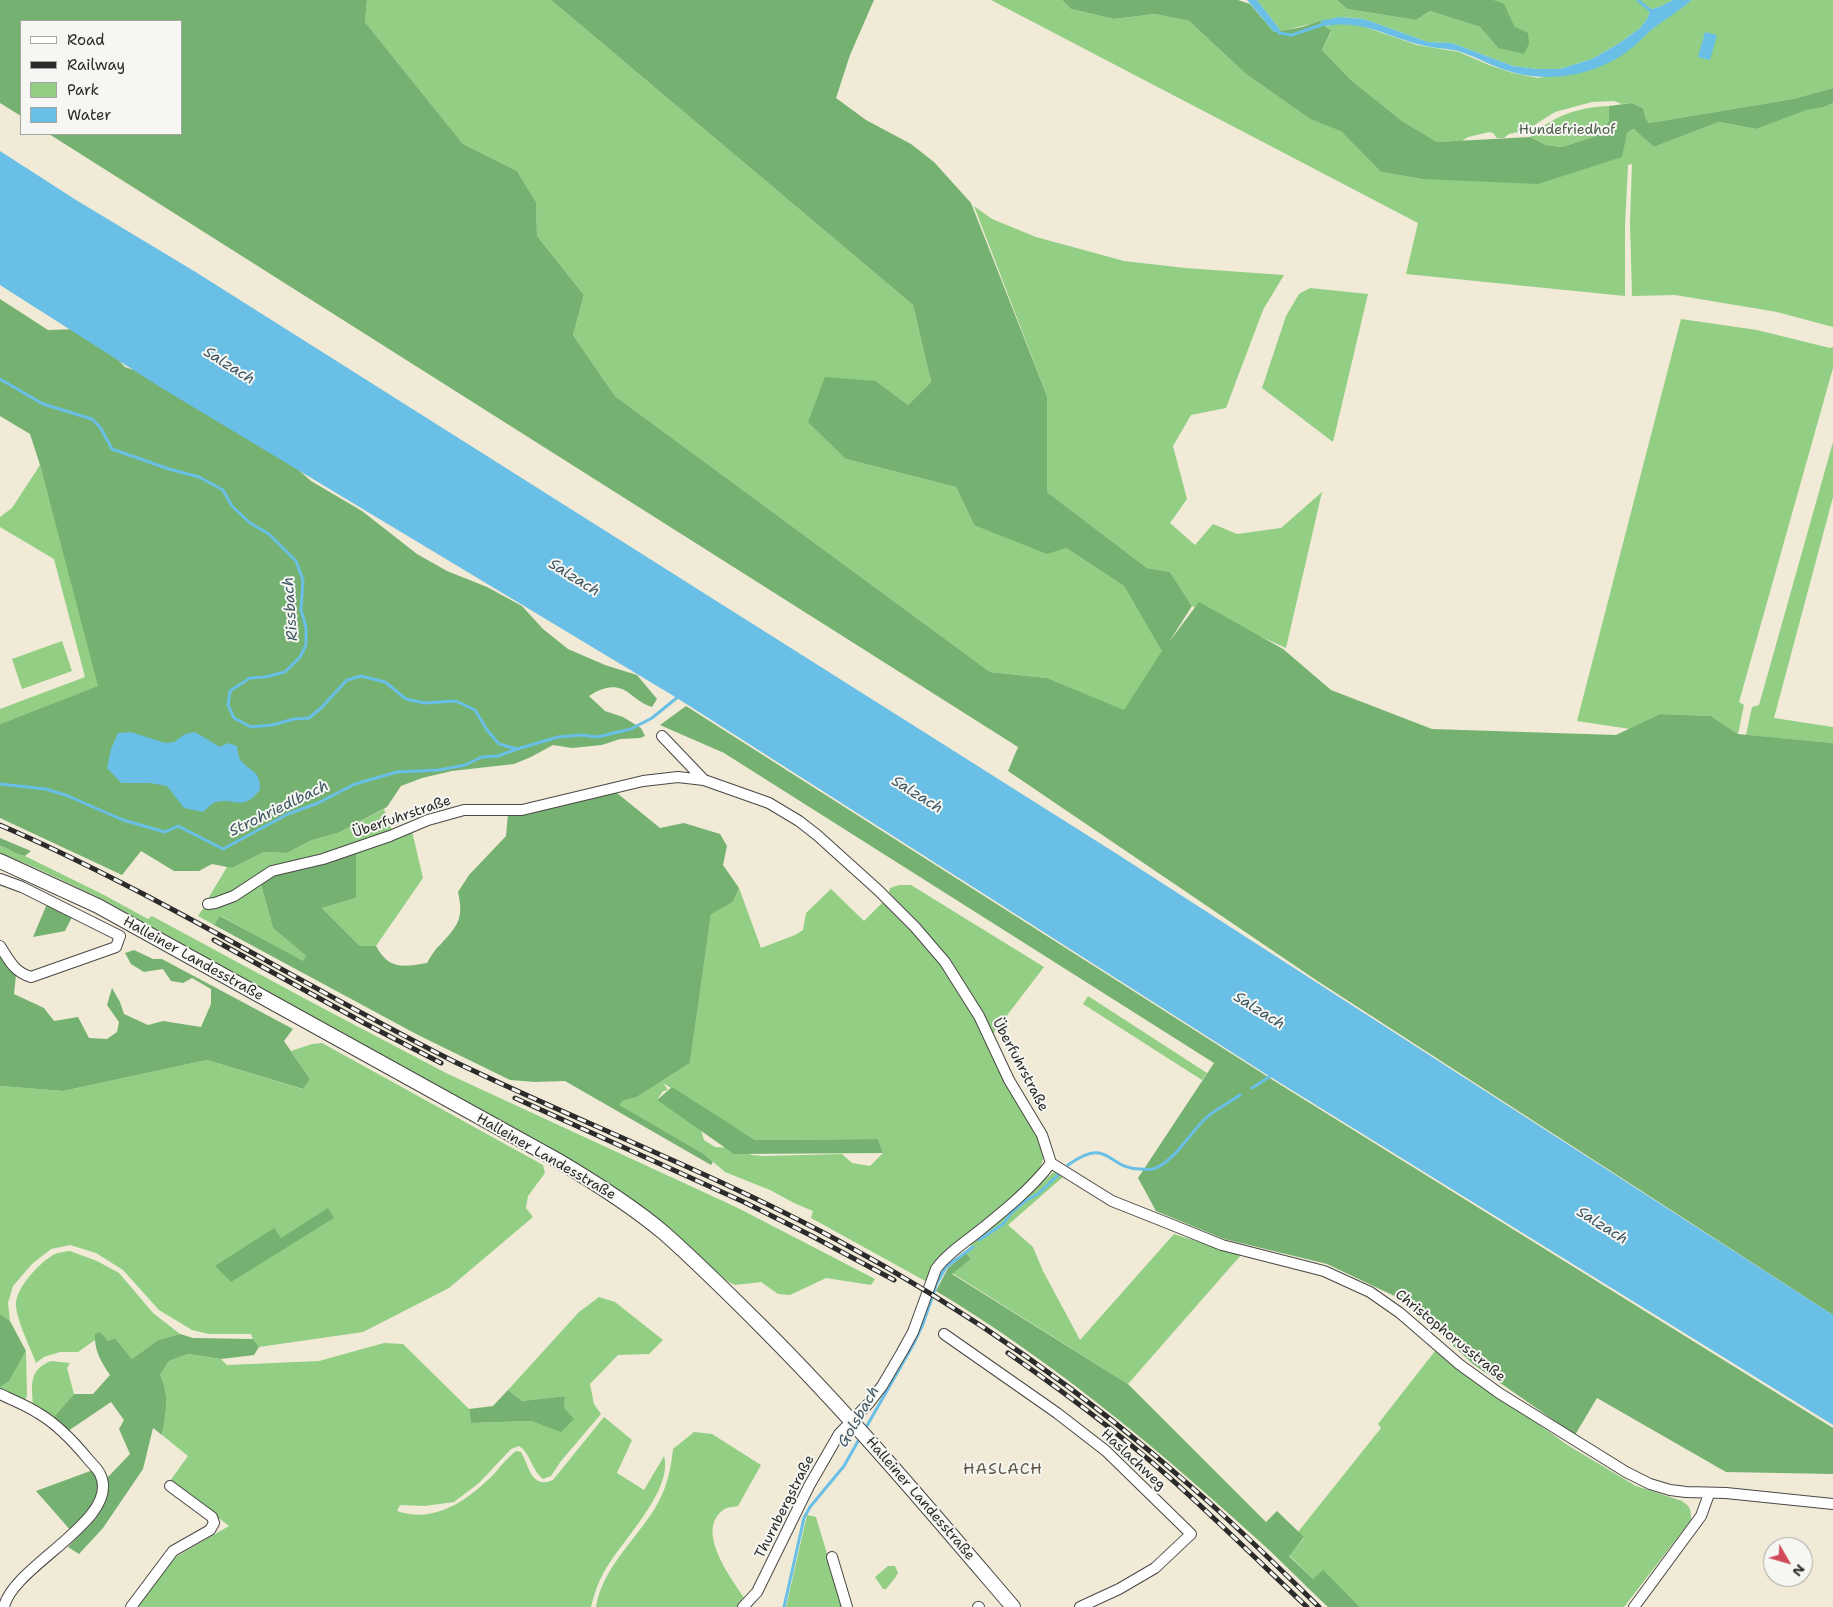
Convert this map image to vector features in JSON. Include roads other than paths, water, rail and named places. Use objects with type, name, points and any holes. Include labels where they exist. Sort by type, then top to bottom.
[{"type":"main road","name":"Halleiner Landesstraße","points":[[0,861],[98,906],[592,1180],[662,1232],[692,1258],[781,1346],[855,1423],[1013,1607]]},
{"type":"street","name":"Überfuhrstraße","points":[[662,736],[704,780]]},
{"type":"street","name":"Überfuhrstraße","points":[[208,904],[234,896],[272,871],[323,859],[390,836],[428,820],[464,810],[522,810],[643,781],[678,777],[704,780],[769,803],[799,821],[878,890],[916,927],[945,962],[979,1016],[1009,1080],[1042,1135],[1052,1163]]},
{"type":"street","points":[[0,879],[22,887],[120,936],[116,947],[31,977],[13,968],[0,946]]},
{"type":"street","points":[[855,1423],[882,1386],[913,1332],[939,1264],[1028,1189],[1052,1163]]},
{"type":"street","name":"Christophorusstraße","points":[[1052,1163],[1112,1201],[1153,1218],[1222,1245],[1324,1271],[1370,1292],[1400,1313],[1459,1364],[1499,1393],[1626,1472],[1650,1484],[1670,1490],[1709,1494],[1726,1493],[1833,1504]]},
{"type":"street","name":"Haslachweg","points":[[944,1334],[1057,1412],[1106,1451],[1191,1534],[1155,1568],[1119,1589],[1080,1607]]},
{"type":"street","points":[[0,1394],[37,1412],[60,1429],[100,1474],[104,1486],[98,1504],[88,1520],[21,1579],[6,1599],[4,1607]]},
{"type":"street","name":"Thurnbergstraße","points":[[743,1607],[757,1592],[809,1486],[839,1434],[855,1423]]},
{"type":"street","points":[[132,1607],[173,1551],[210,1530],[214,1523],[212,1517],[170,1486]]},
{"type":"street","points":[[1634,1607],[1701,1516],[1709,1494]]},
{"type":"street","points":[[832,1557],[847,1607]]},
{"type":"water","points":[[1247,0],[1257,0],[1281,31],[1274,32]]},
{"type":"water","points":[[1673,0],[1692,0],[1620,56],[1592,70],[1577,74],[1546,77],[1515,73],[1458,51],[1422,45],[1373,29],[1351,25],[1326,26],[1320,21],[1340,17],[1364,19],[1428,42],[1452,43],[1513,66],[1560,69],[1592,59],[1618,44],[1640,28],[1647,19],[1651,9]]},
{"type":"water","points":[[1705,32],[1717,35],[1710,60],[1698,57]]},
{"type":"water","name":"Salzach","points":[[0,151],[76,200],[194,271],[1117,854],[1833,1315],[1833,1425],[1269,1076],[677,698],[160,387],[0,285]]},
{"type":"water","points":[[131,732],[165,743],[174,742],[185,734],[195,732],[220,747],[228,743],[237,746],[241,760],[258,776],[260,790],[243,803],[216,802],[203,812],[184,808],[167,786],[150,783],[121,783],[107,768],[111,749],[118,733]]},
{"type":"waterway","points":[[1638,0],[1652,12]]},
{"type":"waterway","points":[[1277,30],[1279,33],[1292,35],[1327,23]]},
{"type":"waterway","name":"Rissbach","points":[[0,379],[43,404],[92,419],[100,427],[112,449],[169,469],[199,477],[223,490],[232,506],[250,523],[269,534],[296,561],[303,580],[301,610],[306,627],[306,645],[300,657],[285,672],[265,677],[250,678],[230,691],[228,705],[234,718],[251,727],[309,718],[347,680],[361,676],[385,682],[406,699],[424,703],[456,701],[475,710],[487,730],[499,744],[517,749],[558,737],[582,735],[597,737],[631,729],[652,718],[679,696]]},
{"type":"waterway","name":"Strohriedlbach","points":[[0,784],[46,789],[68,796],[123,820],[165,832],[178,826],[223,849],[288,814],[318,803],[355,784],[397,772],[439,770],[465,765],[482,757],[498,756],[517,749]]},
{"type":"waterway","name":"Golsbach","points":[[1252,1088],[1272,1075]]},
{"type":"waterway","name":"Golsbach","points":[[1068,1165],[1092,1153],[1101,1153],[1130,1168],[1153,1169],[1167,1161],[1209,1115],[1240,1095]]},
{"type":"waterway","name":"Golsbach","points":[[979,1240],[1003,1224],[1012,1212],[1025,1201],[1038,1194],[1058,1175]]},
{"type":"waterway","name":"Golsbach","points":[[864,1431],[913,1345],[923,1324],[937,1283],[946,1267],[973,1247]]},
{"type":"waterway","name":"Golsbach","points":[[784,1607],[804,1518],[810,1507],[844,1466],[861,1436]]},
{"type":"railway","points":[[0,825],[116,880],[455,1062],[745,1193],[887,1268],[1024,1355],[1112,1420],[1211,1504],[1319,1607]]},
{"type":"railway","points":[[214,940],[364,1023],[441,1063]]},
{"type":"railway","points":[[515,1098],[744,1202],[894,1280]]},
{"type":"railway","points":[[1008,1353],[1079,1404],[1147,1458],[1307,1607]]},
{"type":"district","name":"HASLACH","points":[[1003,1470]]},
{"type":"park label","name":"Hundefriedhof","points":[[1567,130]]}]
